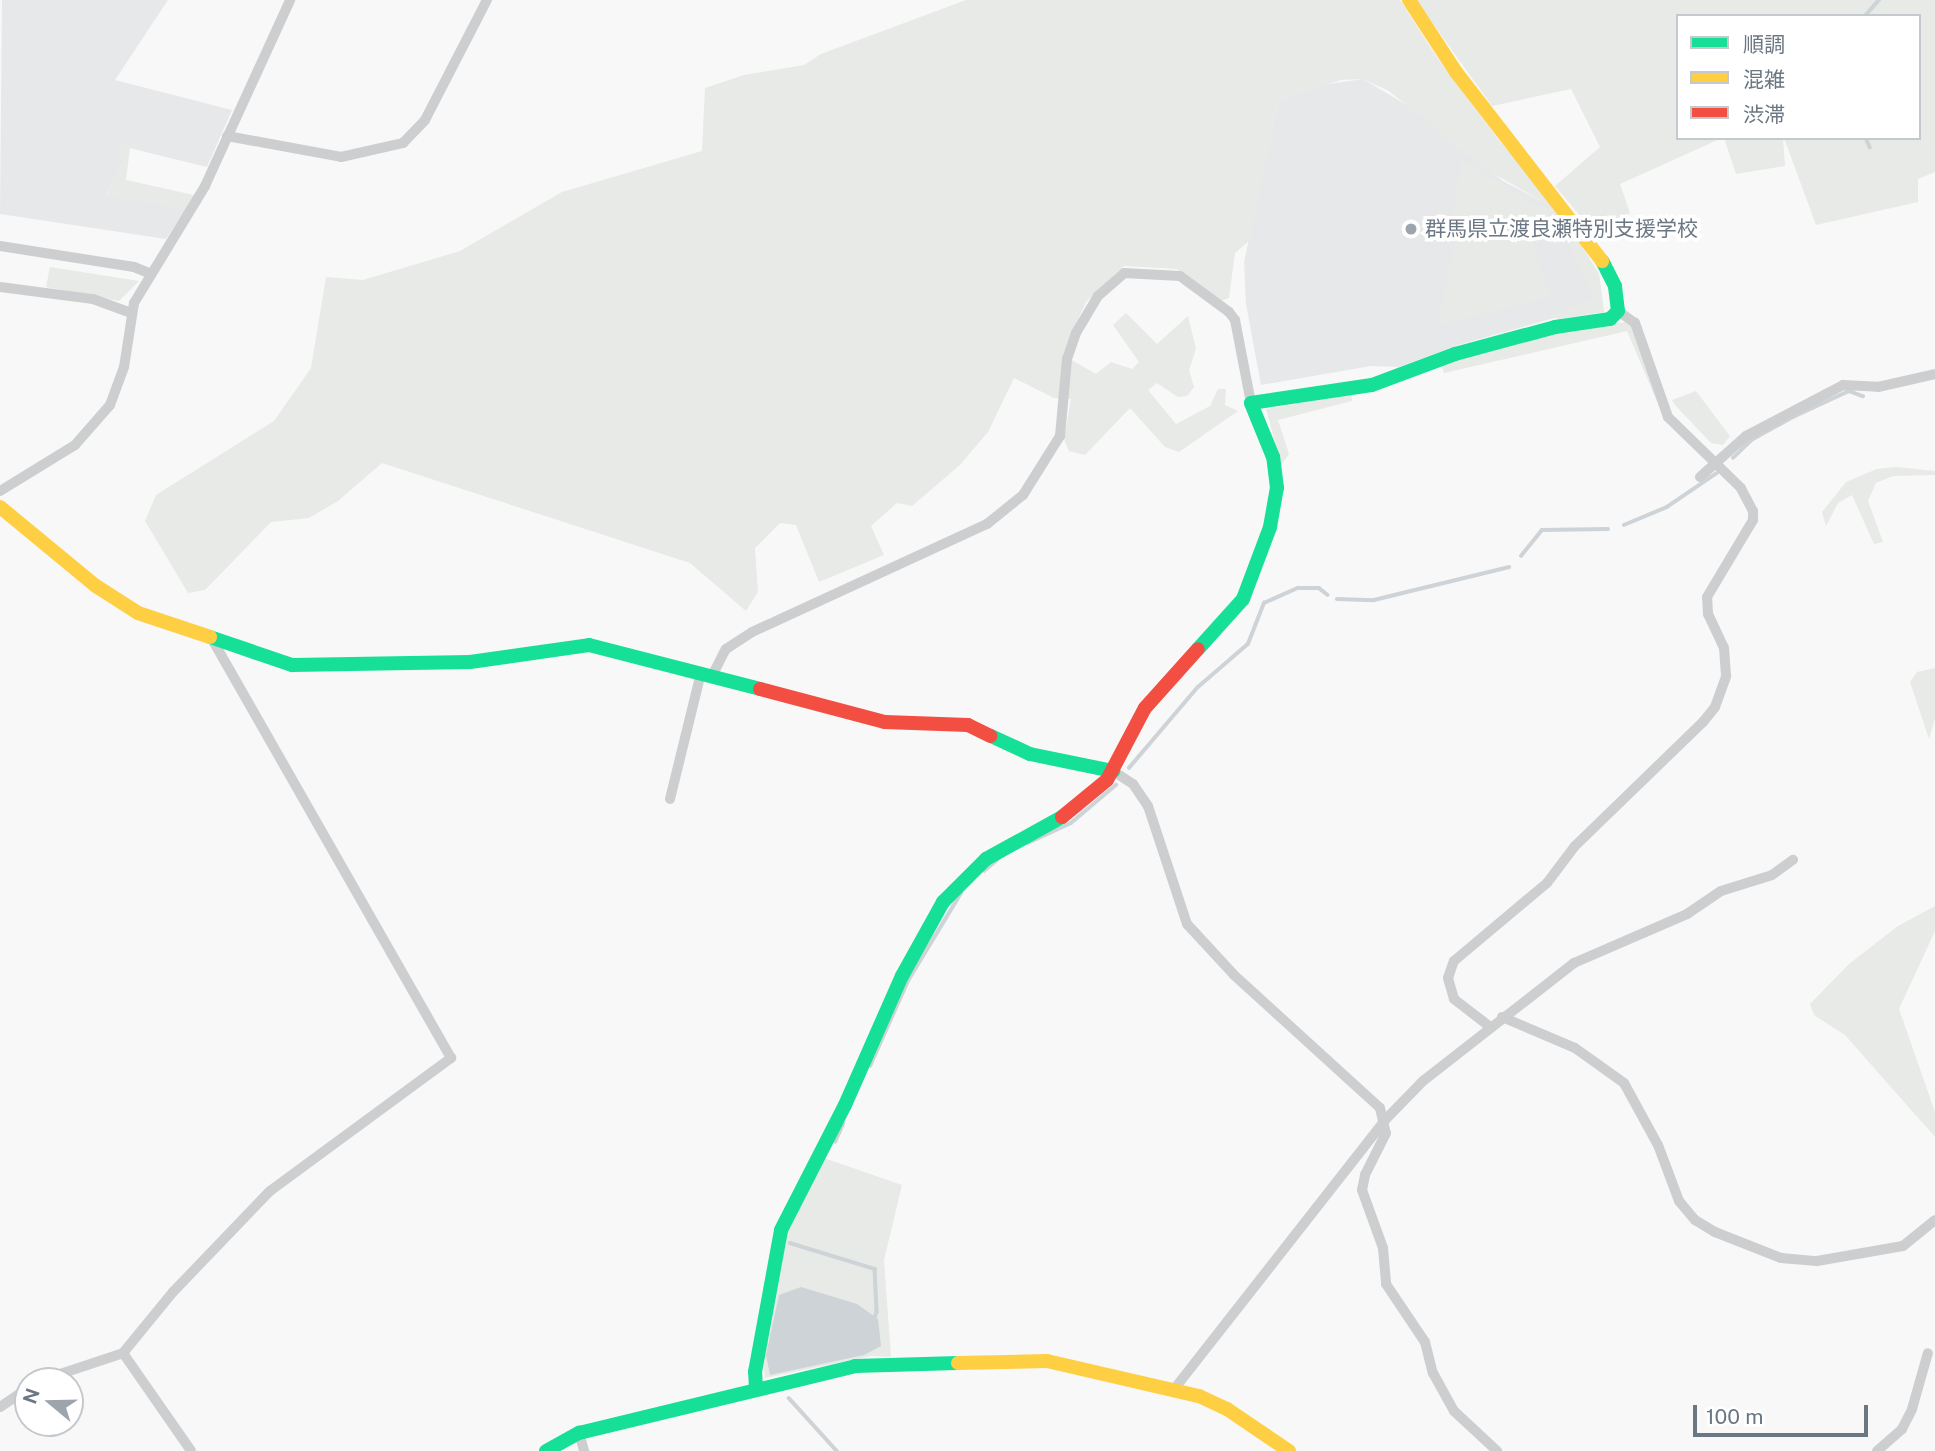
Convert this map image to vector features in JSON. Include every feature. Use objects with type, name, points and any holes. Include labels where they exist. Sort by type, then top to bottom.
[{"type":"street","points":[[0,491],[75,445],[100,420],[120,382],[131,313],[151,274],[195,204],[290,0]]},
{"type":"street","points":[[227,136],[341,157],[382,151],[412,139],[487,0]]},
{"type":"street","points":[[1409,0],[1457,72],[1597,250],[1615,286],[1618,311],[1635,323],[1668,417],[1741,488],[1753,511],[1753,520],[1707,597],[1707,614],[1727,661],[1720,698],[1694,732],[1575,846],[1548,883],[1454,961],[1448,978],[1454,999],[1489,1026]]},
{"type":"street","points":[[0,246],[134,267],[151,274]]},
{"type":"street","points":[[670,799],[707,675],[722,653],[752,632],[987,524],[1023,495],[1060,436],[1067,359],[1076,333],[1098,296],[1117,276],[1129,271],[1172,273],[1229,312],[1235,320],[1251,403],[1273,457],[1277,488],[1274,514],[1249,587],[1226,623],[1136,720],[1113,771],[1078,808],[986,859],[943,902],[902,976],[845,1105],[781,1230],[755,1372],[756,1389]]},
{"type":"street","points":[[0,287],[93,299],[131,313]]},
{"type":"street","points":[[1251,403],[1372,385],[1446,356],[1555,327],[1610,319],[1618,311]]},
{"type":"street","points":[[1700,477],[1746,436],[1843,385],[1878,387],[1935,374]]},
{"type":"street","points":[[0,507],[96,586],[138,613],[292,665],[317,668],[470,662],[589,645],[885,722],[968,725],[1030,754],[1113,771],[1133,784],[1148,806],[1187,924],[1234,975],[1371,1098],[1386,1119],[1386,1133],[1364,1175],[1362,1190],[1382,1248],[1386,1284],[1425,1342],[1433,1373],[1454,1411],[1497,1451]]},
{"type":"street","points":[[81,1367],[123,1353],[173,1292],[270,1191],[451,1058],[211,637]]},
{"type":"street","points":[[1175,1388],[1386,1119],[1489,1026],[1574,963],[1663,926],[1715,893],[1761,880],[1793,860]]},
{"type":"street","points":[[1503,1017],[1575,1048],[1624,1083],[1658,1145],[1679,1201],[1695,1220],[1715,1232],[1782,1258],[1817,1261],[1903,1246],[1935,1220]]},
{"type":"street","points":[[123,1353],[191,1451]]},
{"type":"street","points":[[1877,1451],[1902,1429],[1912,1409],[1928,1353]]},
{"type":"street","points":[[546,1451],[579,1433],[756,1389],[889,1362],[1046,1361],[1175,1388],[1227,1409],[1289,1451]]},
{"type":"street","points":[[579,1433],[584,1451]]},
{"type":"shaded area","points":[[2,0],[168,0],[115,80],[232,110],[207,167],[121,146],[117,155],[124,158],[106,195],[175,206],[182,215],[166,239],[0,214]]},
{"type":"shaded area","points":[[966,0],[1400,0],[1436,56],[1498,139],[1528,174],[1574,233],[1599,274],[1604,312],[1558,319],[1553,315],[1595,297],[1561,228],[1535,244],[1539,257],[1536,260],[1552,297],[1438,325],[1455,242],[1449,234],[1462,160],[1535,206],[1554,208],[1480,166],[1389,91],[1363,79],[1341,80],[1283,99],[1277,107],[1250,240],[1235,253],[1229,298],[1220,301],[1177,269],[1124,266],[1086,302],[1067,344],[1063,355],[1096,374],[1111,362],[1132,369],[1139,362],[1113,325],[1126,313],[1157,344],[1188,316],[1196,349],[1189,370],[1194,387],[1187,396],[1178,397],[1157,383],[1148,390],[1176,424],[1210,406],[1218,389],[1226,389],[1225,405],[1238,411],[1179,452],[1165,447],[1130,408],[1085,455],[1069,451],[1064,439],[1071,399],[1054,398],[1014,378],[988,432],[960,465],[912,506],[897,503],[871,526],[884,555],[819,582],[796,525],[780,523],[755,548],[758,592],[746,611],[690,563],[382,463],[338,501],[309,518],[271,522],[205,590],[188,593],[145,521],[156,495],[274,421],[311,368],[326,277],[363,280],[460,251],[562,192],[702,151],[705,88],[744,75],[804,65],[821,54]]},
{"type":"shaded area","points":[[1416,0],[1935,0],[1935,172],[1918,179],[1918,202],[1816,225],[1785,140],[1921,140],[1921,14],[1676,14],[1676,140],[1718,140],[1620,184],[1630,213],[1591,229],[1555,186],[1600,147],[1571,89],[1492,106]]},
{"type":"shaded area","name":"群馬県立渡良瀬特別支援学校","points":[[1363,79],[1415,110],[1503,181],[1557,209],[1599,274],[1604,312],[1554,318],[1458,345],[1399,367],[1371,366],[1261,385],[1246,304],[1244,262],[1277,107],[1283,99],[1322,85]]},
{"type":"shaded area","points":[[1725,140],[1783,140],[1785,166],[1736,174]]},
{"type":"shaded area","points":[[121,146],[130,148],[126,180],[194,195],[182,215],[173,214],[175,206],[106,196],[123,158],[116,155]]},
{"type":"shaded area","points":[[50,267],[139,281],[119,301],[46,287]]},
{"type":"shaded area","points":[[1626,322],[1632,327],[1658,404],[1627,331],[1444,373],[1441,363],[1555,332]]},
{"type":"shaded area","points":[[1696,391],[1730,436],[1723,445],[1711,443],[1672,400]]},
{"type":"shaded area","points":[[1351,394],[1352,401],[1278,420],[1289,454],[1281,465],[1266,409]]},
{"type":"shaded area","points":[[1896,467],[1935,471],[1935,475],[1893,476],[1876,483],[1868,501],[1883,542],[1874,544],[1852,495],[1838,503],[1826,526],[1822,512],[1846,482],[1877,469]]},
{"type":"shaded area","points":[[1935,668],[1935,718],[1929,739],[1910,682],[1917,672]]},
{"type":"shaded area","points":[[1935,906],[1935,931],[1899,1009],[1935,1112],[1935,1137],[1845,1035],[1814,1015],[1810,1004],[1849,964],[1898,926]]},
{"type":"shaded area","points":[[821,1157],[902,1185],[884,1260],[891,1357],[871,1356],[765,1378],[763,1357],[787,1229]]},
{"type":"shaded area","points":[[801,1287],[857,1304],[878,1319],[881,1346],[864,1355],[770,1375],[766,1355],[779,1295]]},
{"type":"waterway","points":[[1867,14],[1879,0]]},
{"type":"waterway","points":[[1867,140],[1870,147]]},
{"type":"waterway","points":[[1733,458],[1753,439],[1793,417],[1849,391],[1863,396]]},
{"type":"waterway","points":[[1624,525],[1667,507],[1717,473]]},
{"type":"waterway","points":[[1521,556],[1542,530],[1608,529]]},
{"type":"waterway","points":[[1337,599],[1374,600],[1509,567]]},
{"type":"waterway","points":[[1129,768],[1198,687],[1248,644],[1264,603],[1298,588],[1319,588],[1328,595]]},
{"type":"waterway","points":[[1028,843],[1071,823],[1116,785]]},
{"type":"waterway","points":[[984,871],[997,860]]},
{"type":"waterway","points":[[870,1066],[909,979],[961,893]]},
{"type":"waterway","points":[[835,1142],[843,1124]]},
{"type":"waterway","points":[[790,1243],[875,1269],[877,1312],[874,1321]]},
{"type":"waterway","points":[[789,1398],[837,1451]]},
{"type":"traffic: fast","points":[[1198,649],[1243,599],[1270,527],[1277,488],[1273,457],[1251,403],[1372,385],[1455,354],[1555,327],[1610,319],[1618,311],[1615,286],[1602,261]]},
{"type":"traffic: fast","points":[[210,637],[292,665],[470,662],[589,645],[760,689]]},
{"type":"traffic: fast","points":[[991,736],[1030,754],[1113,771]]},
{"type":"traffic: fast","points":[[756,1389],[755,1372],[781,1230],[845,1105],[902,976],[943,902],[986,859],[1062,817]]},
{"type":"traffic: fast","points":[[546,1451],[579,1433],[855,1366],[958,1363]]},
{"type":"traffic: slow","points":[[1409,0],[1456,72],[1602,261]]},
{"type":"traffic: slow","points":[[0,507],[96,586],[138,613],[210,637]]},
{"type":"traffic: slow","points":[[958,1363],[1047,1361],[1199,1396],[1227,1409],[1289,1451]]},
{"type":"traffic: jam","points":[[1062,817],[1107,780],[1145,708],[1198,649]]},
{"type":"traffic: jam","points":[[760,689],[885,722],[968,725],[991,736]]},
{"type":"place","name":"群馬県立渡良瀬特別支援学校","points":[[1411,229]]}]
